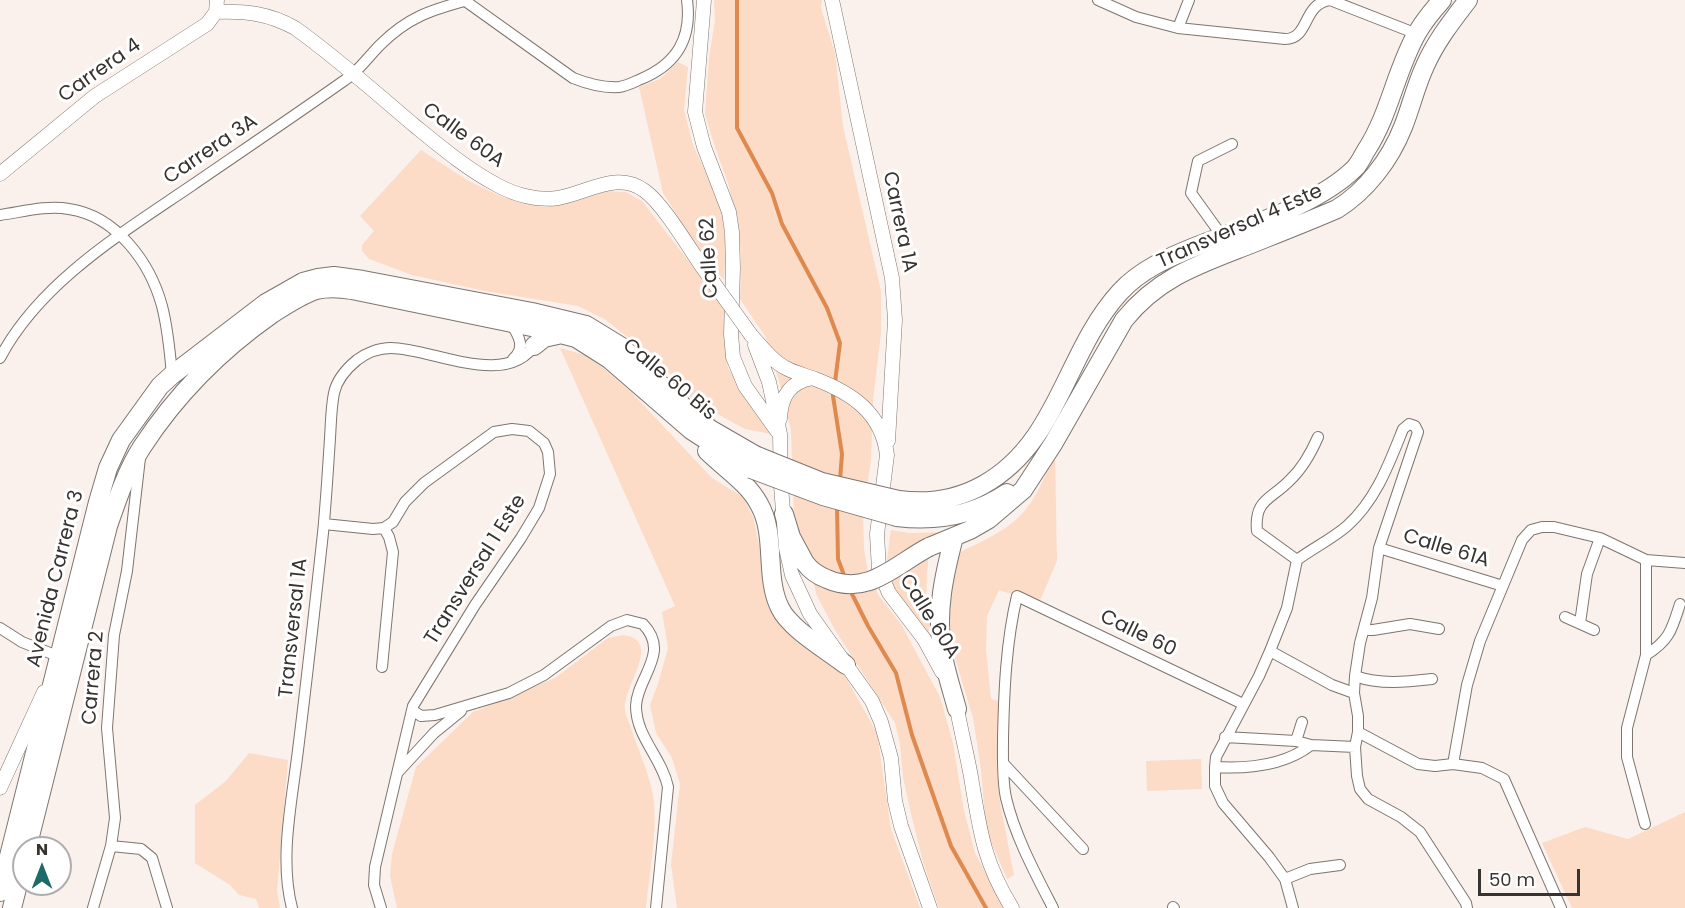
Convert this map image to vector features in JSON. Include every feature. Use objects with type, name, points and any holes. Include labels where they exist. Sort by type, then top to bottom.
[{"type":"main road","name":"Transversal 4 Este","points":[[1019,458],[1039,433],[1098,321],[1121,291],[1136,277],[1222,236],[1305,202],[1336,183],[1356,167],[1384,118],[1417,33],[1442,0]]},
{"type":"main road","name":"Transversal 4 Este","points":[[1041,462],[1124,320],[1138,302],[1156,288],[1193,267],[1337,209],[1348,202],[1377,172],[1395,147],[1424,68],[1438,38],[1468,0]]},
{"type":"main road","name":"Calle 60 Bis","points":[[246,325],[266,303],[303,282],[334,276],[532,312],[586,325],[622,347],[692,415],[753,462]]},
{"type":"main road","name":"Calle 60 Bis","points":[[246,325],[304,295],[325,288],[352,290],[564,334],[598,350],[716,447],[823,496],[898,508],[932,519],[953,517],[980,508],[1013,490],[1041,462]]},
{"type":"main road","name":"Avenida Carrera 3","points":[[0,892],[108,468],[130,425],[160,386],[172,375],[246,325]]},
{"type":"main road","name":"Avenida Carrera 3","points":[[30,836],[108,526],[124,482],[141,448],[178,398],[246,325]]},
{"type":"main road","points":[[534,346],[544,339],[564,334]]},
{"type":"main road","points":[[676,416],[708,453],[759,502],[767,526],[775,591],[780,607],[787,618],[846,665]]},
{"type":"main road","name":"Calle 60 Bis","points":[[898,508],[963,495],[992,480],[1019,458]]},
{"type":"main road","points":[[784,514],[796,548],[805,563],[815,573],[832,581],[852,585],[862,584],[888,574],[909,558],[929,547],[989,519],[1023,490],[1041,462]]},
{"type":"main road","points":[[954,537],[943,580],[940,628],[943,652],[957,709]]},
{"type":"street","points":[[465,0],[573,78],[592,85],[622,87],[648,76],[676,55],[682,43],[686,24],[687,0]]},
{"type":"street","name":"Carrera 3A","points":[[0,358],[30,312],[70,274],[120,234],[353,75],[395,30],[411,19],[428,11],[465,0]]},
{"type":"street","name":"Calle 62","points":[[704,0],[694,112],[704,147],[729,212],[733,268],[730,334],[733,357],[745,386],[779,426]]},
{"type":"street","name":"Carrera 1A","points":[[832,0],[892,278],[895,320],[887,455]]},
{"type":"street","points":[[1098,0],[1136,17],[1178,28],[1292,39],[1300,33],[1314,6],[1330,0],[1417,33]]},
{"type":"street","points":[[1178,28],[1189,0]]},
{"type":"street","name":"Calle 60A","points":[[216,6],[281,20],[309,38],[452,156],[484,178],[512,192],[542,199],[558,198],[613,182],[626,182],[644,190],[657,204],[751,335],[784,367],[846,394],[863,407],[879,424],[887,455],[877,525],[879,570],[889,593],[924,639],[937,662],[957,709],[985,853],[993,874],[1012,908]]},
{"type":"street","name":"Carrera 4","points":[[0,174],[95,96],[207,24],[216,6]]},
{"type":"street","points":[[1222,236],[1191,193],[1198,161],[1232,144]]},
{"type":"street","points":[[0,215],[57,208],[70,209],[87,213],[105,222],[120,234],[130,245],[155,284],[167,329],[172,375]]},
{"type":"street","points":[[508,363],[523,357],[534,346],[541,329],[532,312]]},
{"type":"street","points":[[508,363],[518,355],[520,342],[510,322]]},
{"type":"street","name":"Calle 60A","points":[[751,335],[770,382],[779,426],[781,486],[788,561],[810,614],[872,701],[881,722],[891,758],[895,801],[901,826],[930,908]]},
{"type":"street","name":"Transversal 1A","points":[[292,908],[288,886],[290,820],[338,381],[357,360],[379,349],[391,348],[480,364],[508,363]]},
{"type":"street","points":[[779,426],[782,404],[789,388],[812,378]]},
{"type":"street","points":[[1293,908],[1285,879],[1223,804],[1215,786],[1216,757],[1270,651],[1287,608],[1297,560],[1347,526],[1365,507],[1376,492],[1403,429],[1413,424],[1418,432],[1379,548],[1372,598],[1354,676],[1358,716],[1355,747],[1356,776],[1360,789],[1368,799],[1401,817],[1420,832],[1467,908]]},
{"type":"street","name":"Transversal 1 Este","points":[[381,908],[374,885],[375,867],[412,711],[417,697],[475,605],[525,532],[538,508],[550,474],[548,452],[544,443],[529,431],[512,429],[494,432],[424,483],[405,502],[393,522],[384,528]]},
{"type":"street","points":[[1297,560],[1257,531],[1256,518],[1262,502],[1290,481],[1310,456],[1318,437]]},
{"type":"street","name":"Carrera 2","points":[[93,908],[111,846],[115,818],[107,728],[114,635],[127,571],[141,448]]},
{"type":"street","points":[[324,524],[384,528],[389,537],[393,552],[382,667]]},
{"type":"street","points":[[1453,764],[1467,685],[1480,641],[1522,540],[1532,530],[1554,527],[1600,538],[1646,560],[1685,563]]},
{"type":"street","points":[[1580,623],[1587,574],[1600,538]]},
{"type":"street","name":"Calle 61A","points":[[1379,548],[1503,586]]},
{"type":"street","points":[[1645,824],[1628,757],[1627,728],[1646,655],[1646,560]]},
{"type":"street","name":"Calle 60","points":[[1003,763],[1004,700],[1012,619],[1017,596],[1243,704]]},
{"type":"street","points":[[1646,655],[1661,646],[1670,636],[1680,604]]},
{"type":"street","points":[[1565,617],[1594,630]]},
{"type":"street","points":[[412,711],[426,716],[466,707],[509,693],[534,682],[602,631],[619,622],[627,620],[643,624],[648,629],[653,643],[652,661],[636,706],[642,733],[664,771],[669,787],[656,908]]},
{"type":"street","points":[[1364,630],[1410,624],[1439,629]]},
{"type":"street","points":[[0,628],[22,642],[60,657],[0,788]]},
{"type":"street","points":[[1270,651],[1332,685],[1354,693]]},
{"type":"street","points":[[1354,676],[1365,680],[1395,683],[1432,679]]},
{"type":"street","points":[[398,772],[441,727],[466,707]]},
{"type":"street","points":[[1296,741],[1302,722]]},
{"type":"street","points":[[1358,732],[1418,764],[1435,766],[1453,764],[1482,768],[1504,779],[1561,908]]},
{"type":"street","points":[[1225,737],[1355,747]]},
{"type":"street","points":[[1215,767],[1245,769],[1299,754],[1311,745]]},
{"type":"street","points":[[1003,763],[1083,849]]},
{"type":"street","points":[[1003,763],[1006,797],[1011,812],[1023,845],[1053,908]]},
{"type":"street","points":[[111,846],[141,849],[152,858],[167,908]]},
{"type":"street","points":[[662,860],[664,908]]},
{"type":"street","points":[[1285,879],[1310,869],[1340,865]]},
{"type":"shaded area","points":[[714,0],[822,0],[821,8],[835,53],[843,126],[881,291],[881,333],[873,400],[871,460],[863,514],[864,549],[868,573],[879,596],[901,624],[940,697],[953,743],[964,811],[975,853],[1005,908],[939,908],[923,862],[911,814],[895,723],[835,630],[817,596],[794,512],[791,430],[765,336],[740,299],[741,259],[738,225],[728,183],[705,114],[709,58],[715,20]]},
{"type":"shaded area","points":[[678,62],[688,67],[684,110],[693,145],[722,209],[726,248],[724,280],[699,249],[663,193],[639,87],[660,79]]},
{"type":"shaded area","points":[[421,150],[467,180],[500,196],[526,204],[546,207],[607,191],[626,192],[642,201],[725,308],[728,368],[771,434],[745,429],[692,400],[671,375],[636,344],[606,320],[578,306],[485,291],[412,275],[369,259],[362,251],[362,245],[374,231],[360,216]]},
{"type":"shaded area","points":[[560,348],[585,355],[602,367],[632,393],[712,478],[743,497],[753,517],[772,605],[841,669],[877,733],[891,829],[920,908],[677,908],[671,864],[680,784],[672,758],[656,733],[650,705],[668,648],[662,612],[675,606]]},
{"type":"shaded area","points":[[1055,456],[1057,561],[1039,603],[999,590],[987,616],[986,650],[991,699],[998,701],[997,772],[1000,803],[1014,875],[1007,879],[986,830],[981,769],[973,718],[950,641],[948,621],[950,585],[956,554],[998,533],[1020,516],[1035,495]]},
{"type":"shaded area","points":[[891,530],[910,533],[955,532],[931,538],[929,555],[928,612],[942,657],[894,589],[887,560]]},
{"type":"shaded area","points":[[624,635],[635,639],[640,646],[641,655],[626,699],[625,712],[648,775],[654,802],[654,842],[646,908],[397,908],[390,876],[392,854],[416,767],[473,712],[555,678],[608,638]]},
{"type":"shaded area","points":[[249,753],[288,760],[277,891],[280,908],[259,908],[256,899],[239,895],[230,885],[195,863],[195,805],[226,781]]},
{"type":"shaded area","points":[[1201,759],[1202,789],[1147,791],[1146,761]]},
{"type":"shaded area","points":[[1685,812],[1685,908],[1572,908],[1542,843],[1585,827],[1628,839]]},
{"type":"waterway","points":[[737,0],[737,128],[772,193],[782,224],[827,308],[840,343],[835,382]]},
{"type":"waterway","points":[[833,390],[842,454],[840,480]]},
{"type":"waterway","points":[[837,506],[838,559],[845,578]]},
{"type":"waterway","points":[[850,590],[896,673],[912,735],[951,846],[986,908]]}]
